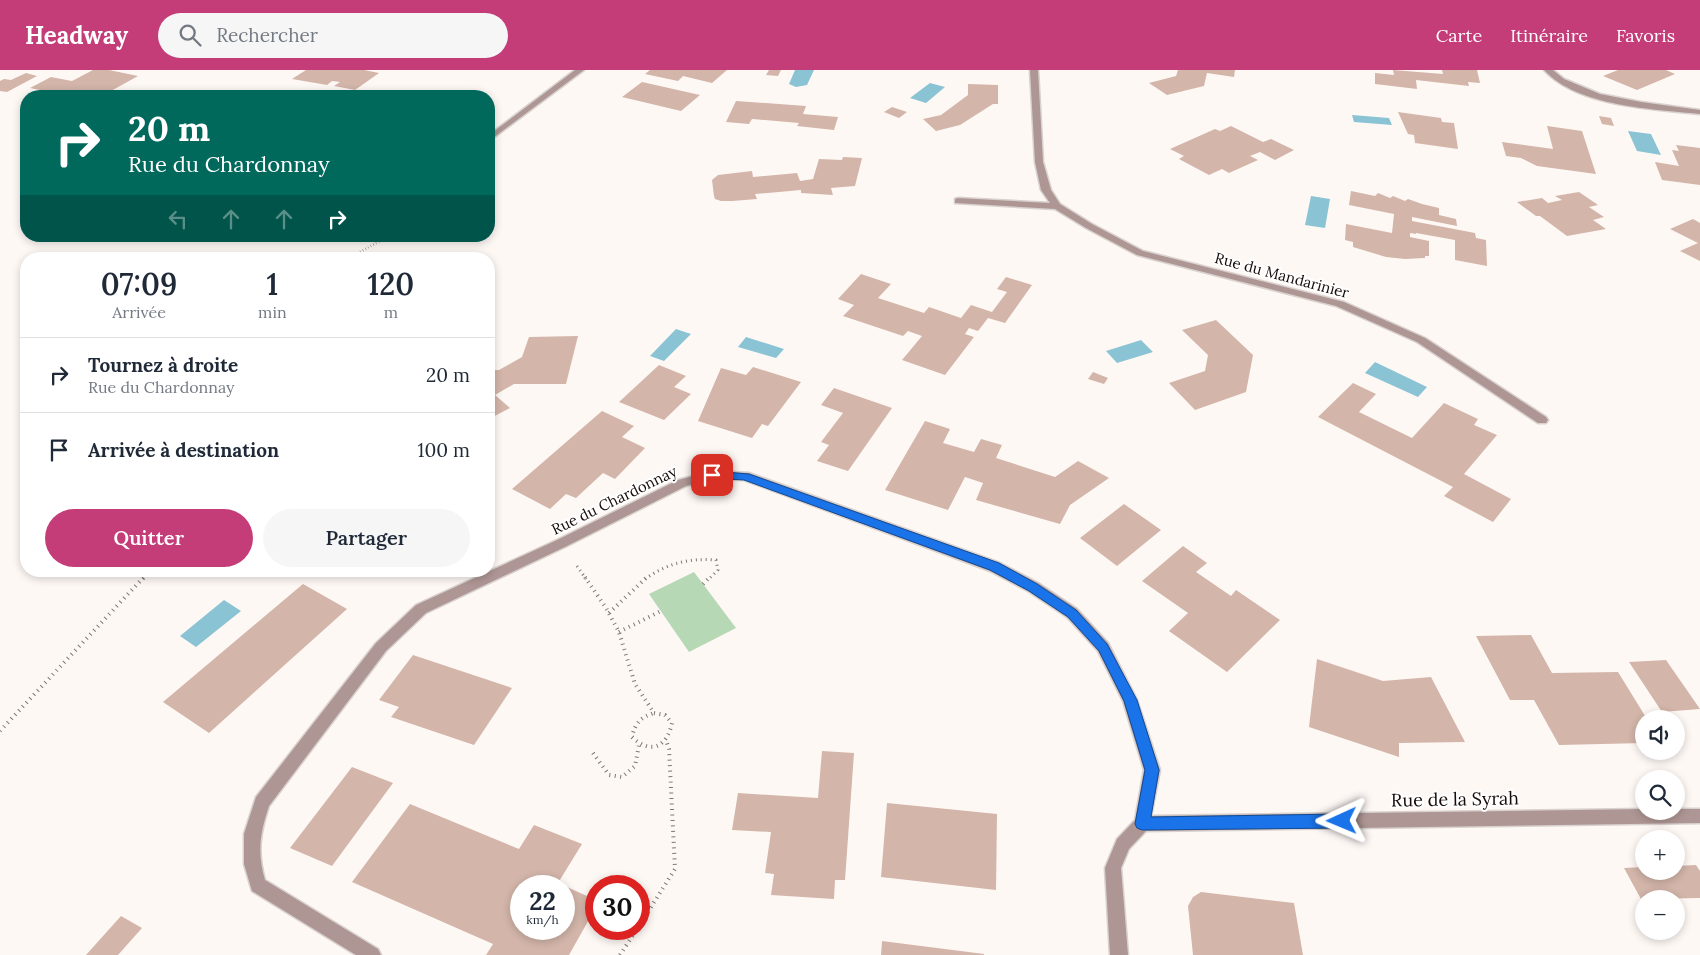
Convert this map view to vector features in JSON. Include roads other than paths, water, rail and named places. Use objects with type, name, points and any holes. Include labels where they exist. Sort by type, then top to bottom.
[{"type":"street","points":[[495,134],[580,70]]},
{"type":"street","name":"Rue du Mandarinier","points":[[1034,70],[1039,162],[1046,190],[1057,206],[1089,226],[1140,253],[1340,304],[1421,340],[1542,420]]},
{"type":"street","points":[[1548,70],[1578,90],[1626,102],[1700,112]]},
{"type":"street","name":"Rue du Mandarinier","points":[[958,201],[1057,206]]},
{"type":"street","name":"Rue du Chardonnay","points":[[495,574],[562,543],[682,483],[712,475],[745,476],[995,567],[1033,587],[1072,613],[1103,647],[1130,700],[1152,770],[1142,824]]},
{"type":"street","name":"Rue du Chardonnay","points":[[372,955],[258,885],[252,864],[252,834],[262,802],[381,647],[421,608],[488,577]]},
{"type":"street","name":"Rue de la Syrah","points":[[1142,824],[1700,816]]},
{"type":"street","points":[[1119,955],[1113,868],[1123,844],[1142,824]]},
{"type":"water","points":[[795,70],[814,70],[807,85],[796,87],[789,84]]},
{"type":"water","points":[[930,83],[945,87],[926,103],[910,98]]},
{"type":"water","points":[[1352,115],[1389,118],[1392,125],[1354,122]]},
{"type":"water","points":[[1628,131],[1651,134],[1661,155],[1637,151]]},
{"type":"water","points":[[1311,196],[1330,199],[1325,228],[1305,225]]},
{"type":"water","points":[[676,329],[691,334],[664,361],[650,356]]},
{"type":"water","points":[[746,337],[784,349],[776,358],[738,347]]},
{"type":"water","points":[[1141,340],[1153,352],[1117,363],[1106,351]]},
{"type":"water","points":[[1375,362],[1427,387],[1418,397],[1365,373]]},
{"type":"water","points":[[224,600],[241,611],[196,647],[180,636]]}]
